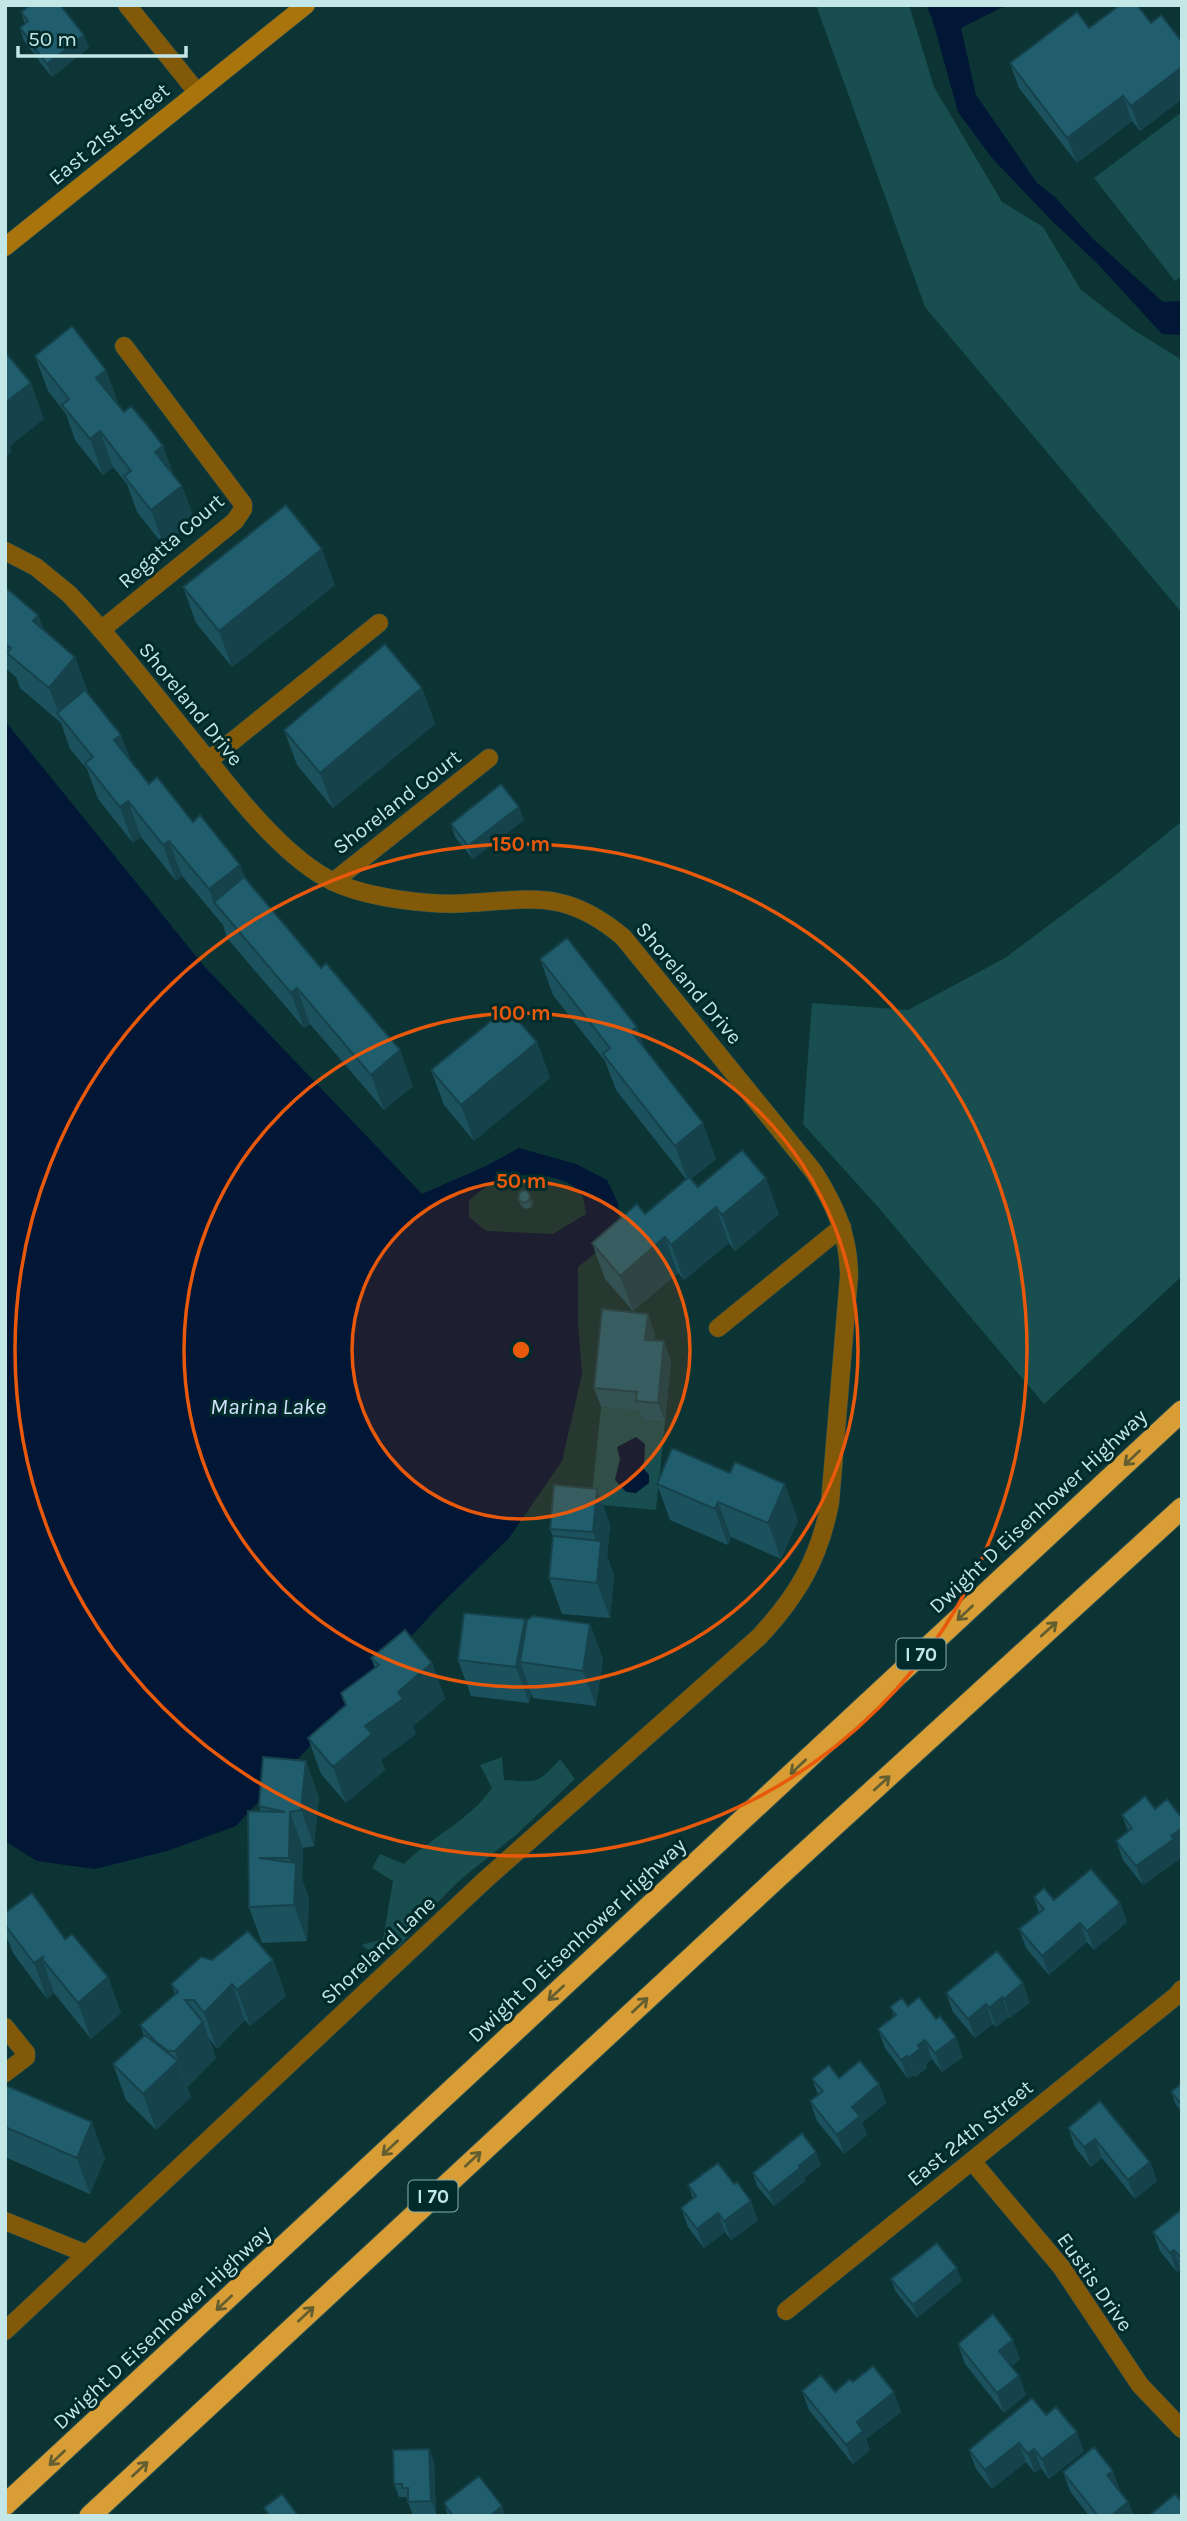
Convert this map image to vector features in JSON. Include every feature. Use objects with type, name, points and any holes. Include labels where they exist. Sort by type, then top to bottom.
[{"type":"highway","name":"Dwight D Eisenhower Highway","points":[[5,2505],[1182,1411]]},
{"type":"highway","name":"I 70","points":[[90,2516],[756,1897],[1182,1508]]},
{"type":"main road","name":"East 21st Street","points":[[5,247],[306,5]]},
{"type":"street","points":[[127,5],[197,93]]},
{"type":"street","name":"Regatta Court","points":[[101,630],[235,521],[243,509],[243,504],[124,346]]},
{"type":"street","name":"Shoreland Drive","points":[[5,551],[36,567],[54,581],[101,630],[247,809],[300,858],[333,882],[384,896],[416,901],[468,904],[543,899],[565,904],[596,917],[623,937],[814,1172],[834,1206],[842,1227],[846,1240],[849,1276],[830,1503],[817,1552],[799,1590],[786,1608]]},
{"type":"street","points":[[208,761],[379,624]]},
{"type":"street","name":"Shoreland Court","points":[[333,882],[489,758]]},
{"type":"street","points":[[718,1328],[842,1227]]},
{"type":"street","name":"Shoreland Lane","points":[[5,2331],[485,1880],[759,1637],[786,1608]]},
{"type":"street","name":"East 24th Street","points":[[786,2311],[1182,1989]]},
{"type":"street","points":[[5,2027],[26,2053],[26,2057],[5,2073]]},
{"type":"street","name":"Eustis Drive","points":[[972,2161],[1062,2268],[1133,2377],[1182,2429]]},
{"type":"street","points":[[5,2221],[87,2254]]},
{"type":"shaded area","points":[[816,5],[909,5],[934,87],[1002,202],[1043,227],[1081,290],[1132,329],[1182,360],[1182,613],[925,307]]},
{"type":"shaded area","points":[[1182,112],[1182,276],[1175,281],[1094,178]]},
{"type":"shaded area","points":[[1182,821],[1182,1276],[1044,1404],[878,1207],[803,1124],[812,1003],[908,1010],[1005,958],[1117,874]]},
{"type":"shaded area","points":[[601,1407],[644,1411],[644,1420],[665,1422],[656,1510],[591,1504]]},
{"type":"shaded area","points":[[502,1757],[504,1780],[536,1780],[560,1759],[575,1779],[517,1834],[460,1880],[422,1918],[400,1946],[377,1956],[361,1945],[383,1939],[393,1881],[372,1868],[380,1854],[404,1864],[461,1819],[483,1800],[492,1788],[480,1765]]},
{"type":"water","points":[[926,5],[1007,5],[961,28],[976,95],[1037,183],[1055,197],[1092,238],[1163,302],[1182,301],[1182,335],[1162,334],[1097,263],[1051,220],[992,158],[958,112]]},
{"type":"water","name":"Marina Lake","points":[[5,721],[204,966],[422,1194],[486,1166],[519,1148],[576,1164],[607,1180],[618,1203],[619,1221],[608,1243],[578,1267],[582,1374],[562,1461],[509,1538],[441,1604],[236,1826],[167,1851],[95,1869],[37,1861],[5,1841]],"holes":[[[530,1174],[559,1179],[573,1186],[583,1198],[586,1214],[553,1234],[486,1231],[469,1217],[469,1201],[482,1189],[504,1179]]]},
{"type":"water","points":[[636,1437],[645,1444],[644,1469],[649,1475],[649,1483],[636,1493],[626,1492],[615,1480],[620,1459],[617,1447]]},
{"type":"building","points":[[30,5],[60,5],[84,35],[47,64],[35,48],[43,41],[40,37],[32,43],[20,28],[28,21],[21,12]]},
{"type":"building","points":[[1120,5],[1137,5],[1151,23],[1161,15],[1182,42],[1182,67],[1131,106],[1123,96],[1067,138],[1010,63],[1077,12],[1089,28]]},
{"type":"building","points":[[72,326],[106,370],[96,378],[124,412],[131,406],[147,425],[163,446],[155,452],[182,486],[151,510],[124,476],[131,471],[100,431],[90,439],[62,405],[69,399],[35,356]]},
{"type":"building","points":[[5,352],[31,383],[5,403]]},
{"type":"building","points":[[286,505],[322,549],[219,631],[183,587]]},
{"type":"building","points":[[5,587],[38,615],[33,621],[75,657],[49,688],[7,653],[11,648],[5,644]]},
{"type":"building","points":[[385,644],[422,688],[320,773],[284,730]]},
{"type":"building","points":[[85,690],[121,735],[114,740],[149,784],[157,777],[193,822],[200,815],[240,865],[209,889],[169,841],[163,845],[128,801],[120,807],[85,763],[93,757],[57,713]]},
{"type":"building","points":[[501,784],[519,807],[468,846],[451,824]]},
{"type":"building","points":[[244,877],[321,968],[326,963],[400,1050],[371,1075],[297,988],[291,993],[214,902]]},
{"type":"building","points":[[567,938],[637,1027],[631,1031],[703,1123],[675,1146],[603,1054],[610,1048],[540,959]]},
{"type":"building","points":[[507,1008],[537,1042],[461,1105],[431,1070]]},
{"type":"building","points":[[742,1150],[766,1178],[722,1215],[716,1207],[671,1245],[665,1237],[620,1276],[592,1243],[637,1204],[645,1214],[689,1177],[698,1187]]},
{"type":"building","points":[[526,1190],[530,1195],[529,1201],[523,1203],[518,1199],[520,1192]]},
{"type":"building","points":[[602,1309],[648,1314],[645,1340],[664,1341],[658,1403],[636,1401],[637,1392],[594,1388]]},
{"type":"building","points":[[672,1448],[730,1473],[735,1462],[785,1484],[768,1523],[718,1502],[715,1509],[657,1484]]},
{"type":"building","points":[[554,1485],[597,1489],[593,1532],[550,1529]]},
{"type":"building","points":[[553,1536],[601,1541],[597,1583],[549,1578]]},
{"type":"building","points":[[464,1613],[525,1619],[516,1667],[458,1660]]},
{"type":"building","points":[[533,1616],[590,1624],[583,1671],[520,1662],[527,1620]]},
{"type":"building","points":[[405,1630],[432,1663],[398,1692],[403,1699],[365,1726],[372,1734],[333,1767],[308,1738],[346,1705],[341,1693],[379,1665],[371,1658]]},
{"type":"building","points":[[263,1757],[306,1761],[301,1810],[290,1812],[289,1858],[259,1858],[296,1863],[294,1905],[249,1907],[248,1811],[285,1812],[259,1806]]},
{"type":"building","points":[[1145,1796],[1155,1809],[1167,1799],[1182,1818],[1182,1828],[1171,1836],[1174,1839],[1136,1866],[1116,1841],[1132,1828],[1122,1815]]},
{"type":"building","points":[[1091,1869],[1120,1903],[1087,1931],[1080,1923],[1042,1956],[1019,1929],[1044,1909],[1034,1897],[1044,1888],[1054,1900]]},
{"type":"building","points":[[32,1893],[65,1939],[72,1934],[108,1977],[78,2003],[42,1959],[44,1956],[34,1963],[5,1925],[5,1913]]},
{"type":"building","points":[[248,1931],[273,1960],[237,1990],[232,1984],[204,2013],[194,2000],[185,2000],[203,2022],[175,2051],[168,2051],[140,2025],[178,1992],[171,1984],[201,1957],[212,1960]]},
{"type":"building","points":[[997,1951],[1023,1983],[1004,1999],[1002,1997],[989,2008],[986,2004],[968,2019],[946,1993]]},
{"type":"building","points":[[919,1997],[936,2019],[940,2016],[956,2037],[935,2053],[925,2040],[918,2045],[920,2049],[901,2060],[878,2029],[896,2015],[890,2007],[902,1998],[908,2006]]},
{"type":"building","points":[[145,2035],[178,2061],[143,2094],[113,2064]]},
{"type":"building","points":[[860,2061],[879,2084],[852,2107],[860,2116],[837,2135],[810,2101],[823,2091],[812,2079],[829,2065],[839,2078]]},
{"type":"building","points":[[1182,2083],[1182,2105],[1171,2092]]},
{"type":"building","points":[[5,2085],[92,2122],[77,2158],[5,2127]]},
{"type":"building","points":[[1100,2101],[1150,2162],[1128,2180],[1095,2139],[1084,2147],[1068,2128]]},
{"type":"building","points":[[802,2133],[816,2152],[769,2193],[753,2173]]},
{"type":"building","points":[[718,2163],[751,2201],[724,2221],[718,2213],[697,2229],[681,2208],[696,2196],[688,2185]]},
{"type":"building","points":[[1182,2209],[1182,2259],[1174,2250],[1170,2253],[1153,2232]]},
{"type":"building","points":[[937,2243],[957,2268],[913,2305],[891,2279]]},
{"type":"building","points":[[993,2314],[1013,2340],[999,2351],[1019,2376],[997,2393],[958,2344]]},
{"type":"building","points":[[873,2366],[894,2392],[857,2422],[863,2431],[846,2445],[802,2391],[821,2375],[835,2392],[850,2379],[853,2382]]},
{"type":"building","points":[[1032,2398],[1046,2415],[1056,2407],[1077,2432],[1042,2459],[1034,2449],[1028,2454],[1019,2443],[985,2470],[969,2450]]},
{"type":"building","points":[[1094,2447],[1113,2471],[1107,2475],[1128,2502],[1111,2516],[1098,2516],[1063,2472]]},
{"type":"building","points":[[429,2449],[431,2501],[408,2502],[408,2488],[402,2488],[402,2484],[394,2484],[393,2450]]},
{"type":"building","points":[[479,2476],[502,2506],[490,2516],[453,2516],[444,2503]]},
{"type":"building","points":[[282,2494],[298,2516],[270,2516],[264,2508]]},
{"type":"building","points":[[1175,2494],[1182,2502],[1182,2516],[1150,2515]]}]
